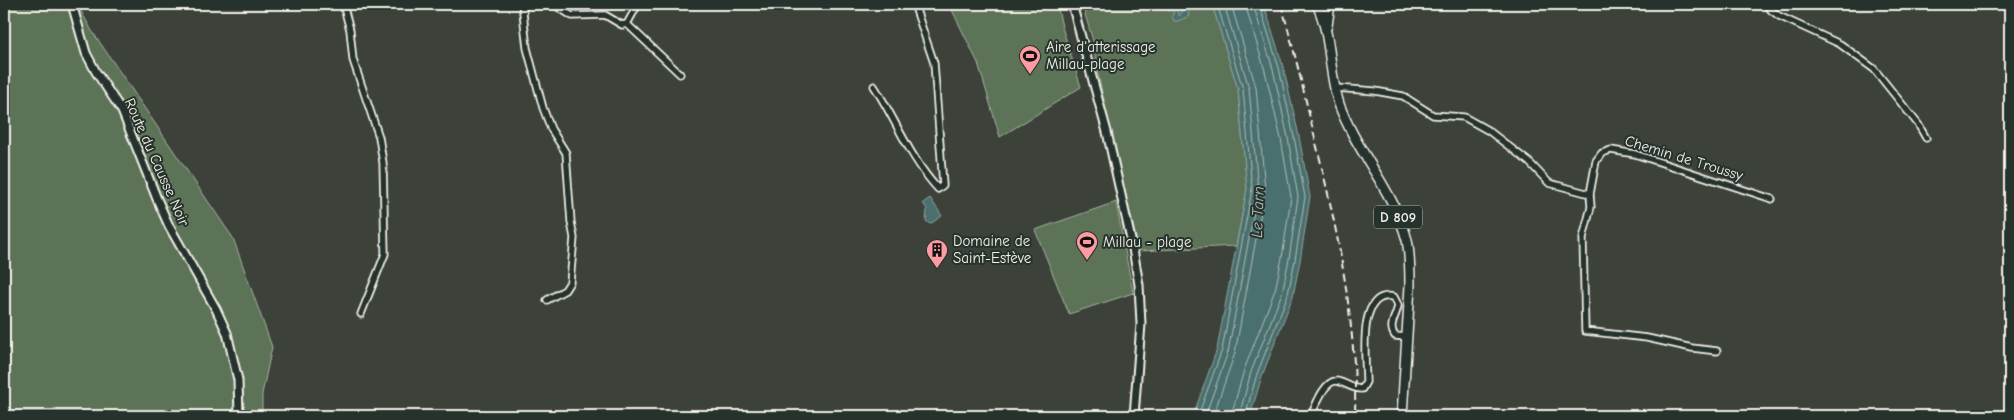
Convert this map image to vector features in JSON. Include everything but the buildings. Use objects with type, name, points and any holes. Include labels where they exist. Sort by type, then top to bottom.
[{"type":"main road","name":"D 809","points":[[1317,4],[1327,31],[1335,88],[1341,109],[1395,211],[1407,241],[1410,267],[1408,337],[1402,416]]},
{"type":"main road","name":"D 809","points":[[1327,31],[1330,4]]},
{"type":"street","name":"Route du Causse Noir","points":[[72,4],[86,53],[122,111],[169,226],[228,333],[238,380],[239,416]]},
{"type":"street","points":[[342,4],[350,30],[353,60],[379,137],[383,163],[385,254],[361,314]]},
{"type":"street","points":[[522,4],[527,48],[543,108],[551,128],[566,153],[574,238],[570,282],[565,290],[547,300]]},
{"type":"street","points":[[553,4],[572,16],[605,15],[622,25],[627,24],[680,74]]},
{"type":"street","points":[[627,24],[638,4]]},
{"type":"street","points":[[874,86],[924,174],[938,189],[943,185],[934,63],[914,4]]},
{"type":"street","points":[[1072,4],[1084,44],[1134,250],[1141,302],[1134,416]]},
{"type":"street","points":[[1767,4],[1770,10],[1779,16],[1840,44],[1874,69],[1918,124],[1926,138]]},
{"type":"street","points":[[1335,88],[1403,96],[1433,115],[1464,117],[1489,131],[1528,162],[1549,183],[1590,194]]},
{"type":"street","name":"Chemin de Troussy","points":[[1718,351],[1692,348],[1647,338],[1585,330],[1583,238],[1591,207],[1590,194],[1596,161],[1602,153],[1611,150],[1636,154],[1670,164],[1697,175],[1732,184],[1772,199]]},
{"type":"street","points":[[1311,416],[1323,392],[1330,383],[1337,381],[1355,389],[1362,389],[1366,382],[1366,326],[1369,310],[1375,300],[1386,295],[1394,297],[1398,305],[1391,330],[1395,336],[1408,337]]},
{"type":"green space","points":[[4,4],[77,4],[92,31],[233,238],[272,347],[262,394],[262,416],[4,416]]},
{"type":"green space","name":"Aire d'atterissage Millau-plage","points":[[949,4],[1057,4],[1062,27],[1081,87],[1000,137],[978,63]]},
{"type":"green space","points":[[1082,4],[1212,4],[1238,89],[1247,189],[1236,246],[1139,251],[1095,62],[1095,48]]},
{"type":"green space","name":"Millau - plage","points":[[1116,202],[1133,293],[1069,314],[1035,230]]},
{"type":"water","points":[[1167,4],[1174,4],[1179,16],[1182,13],[1180,4],[1188,4],[1190,9],[1189,16],[1174,21],[1172,16],[1174,11],[1166,9]]},
{"type":"water","name":"Le Tarn","points":[[1212,4],[1264,4],[1283,66],[1299,136],[1310,197],[1293,296],[1262,376],[1250,416],[1193,416],[1217,349],[1247,189],[1238,89]]},
{"type":"water","points":[[930,198],[942,216],[930,224],[926,221],[927,209],[923,203]]},
{"type":"railway","points":[[1281,4],[1333,216],[1345,282],[1353,349],[1355,416]]},
{"type":"place","name":"Aire d'atterissage Millau-plage","points":[[1030,75]]},
{"type":"place","name":"Millau - plage","points":[[1087,261]]},
{"type":"place","name":"Domaine de Saint-Estève","points":[[937,269]]}]
